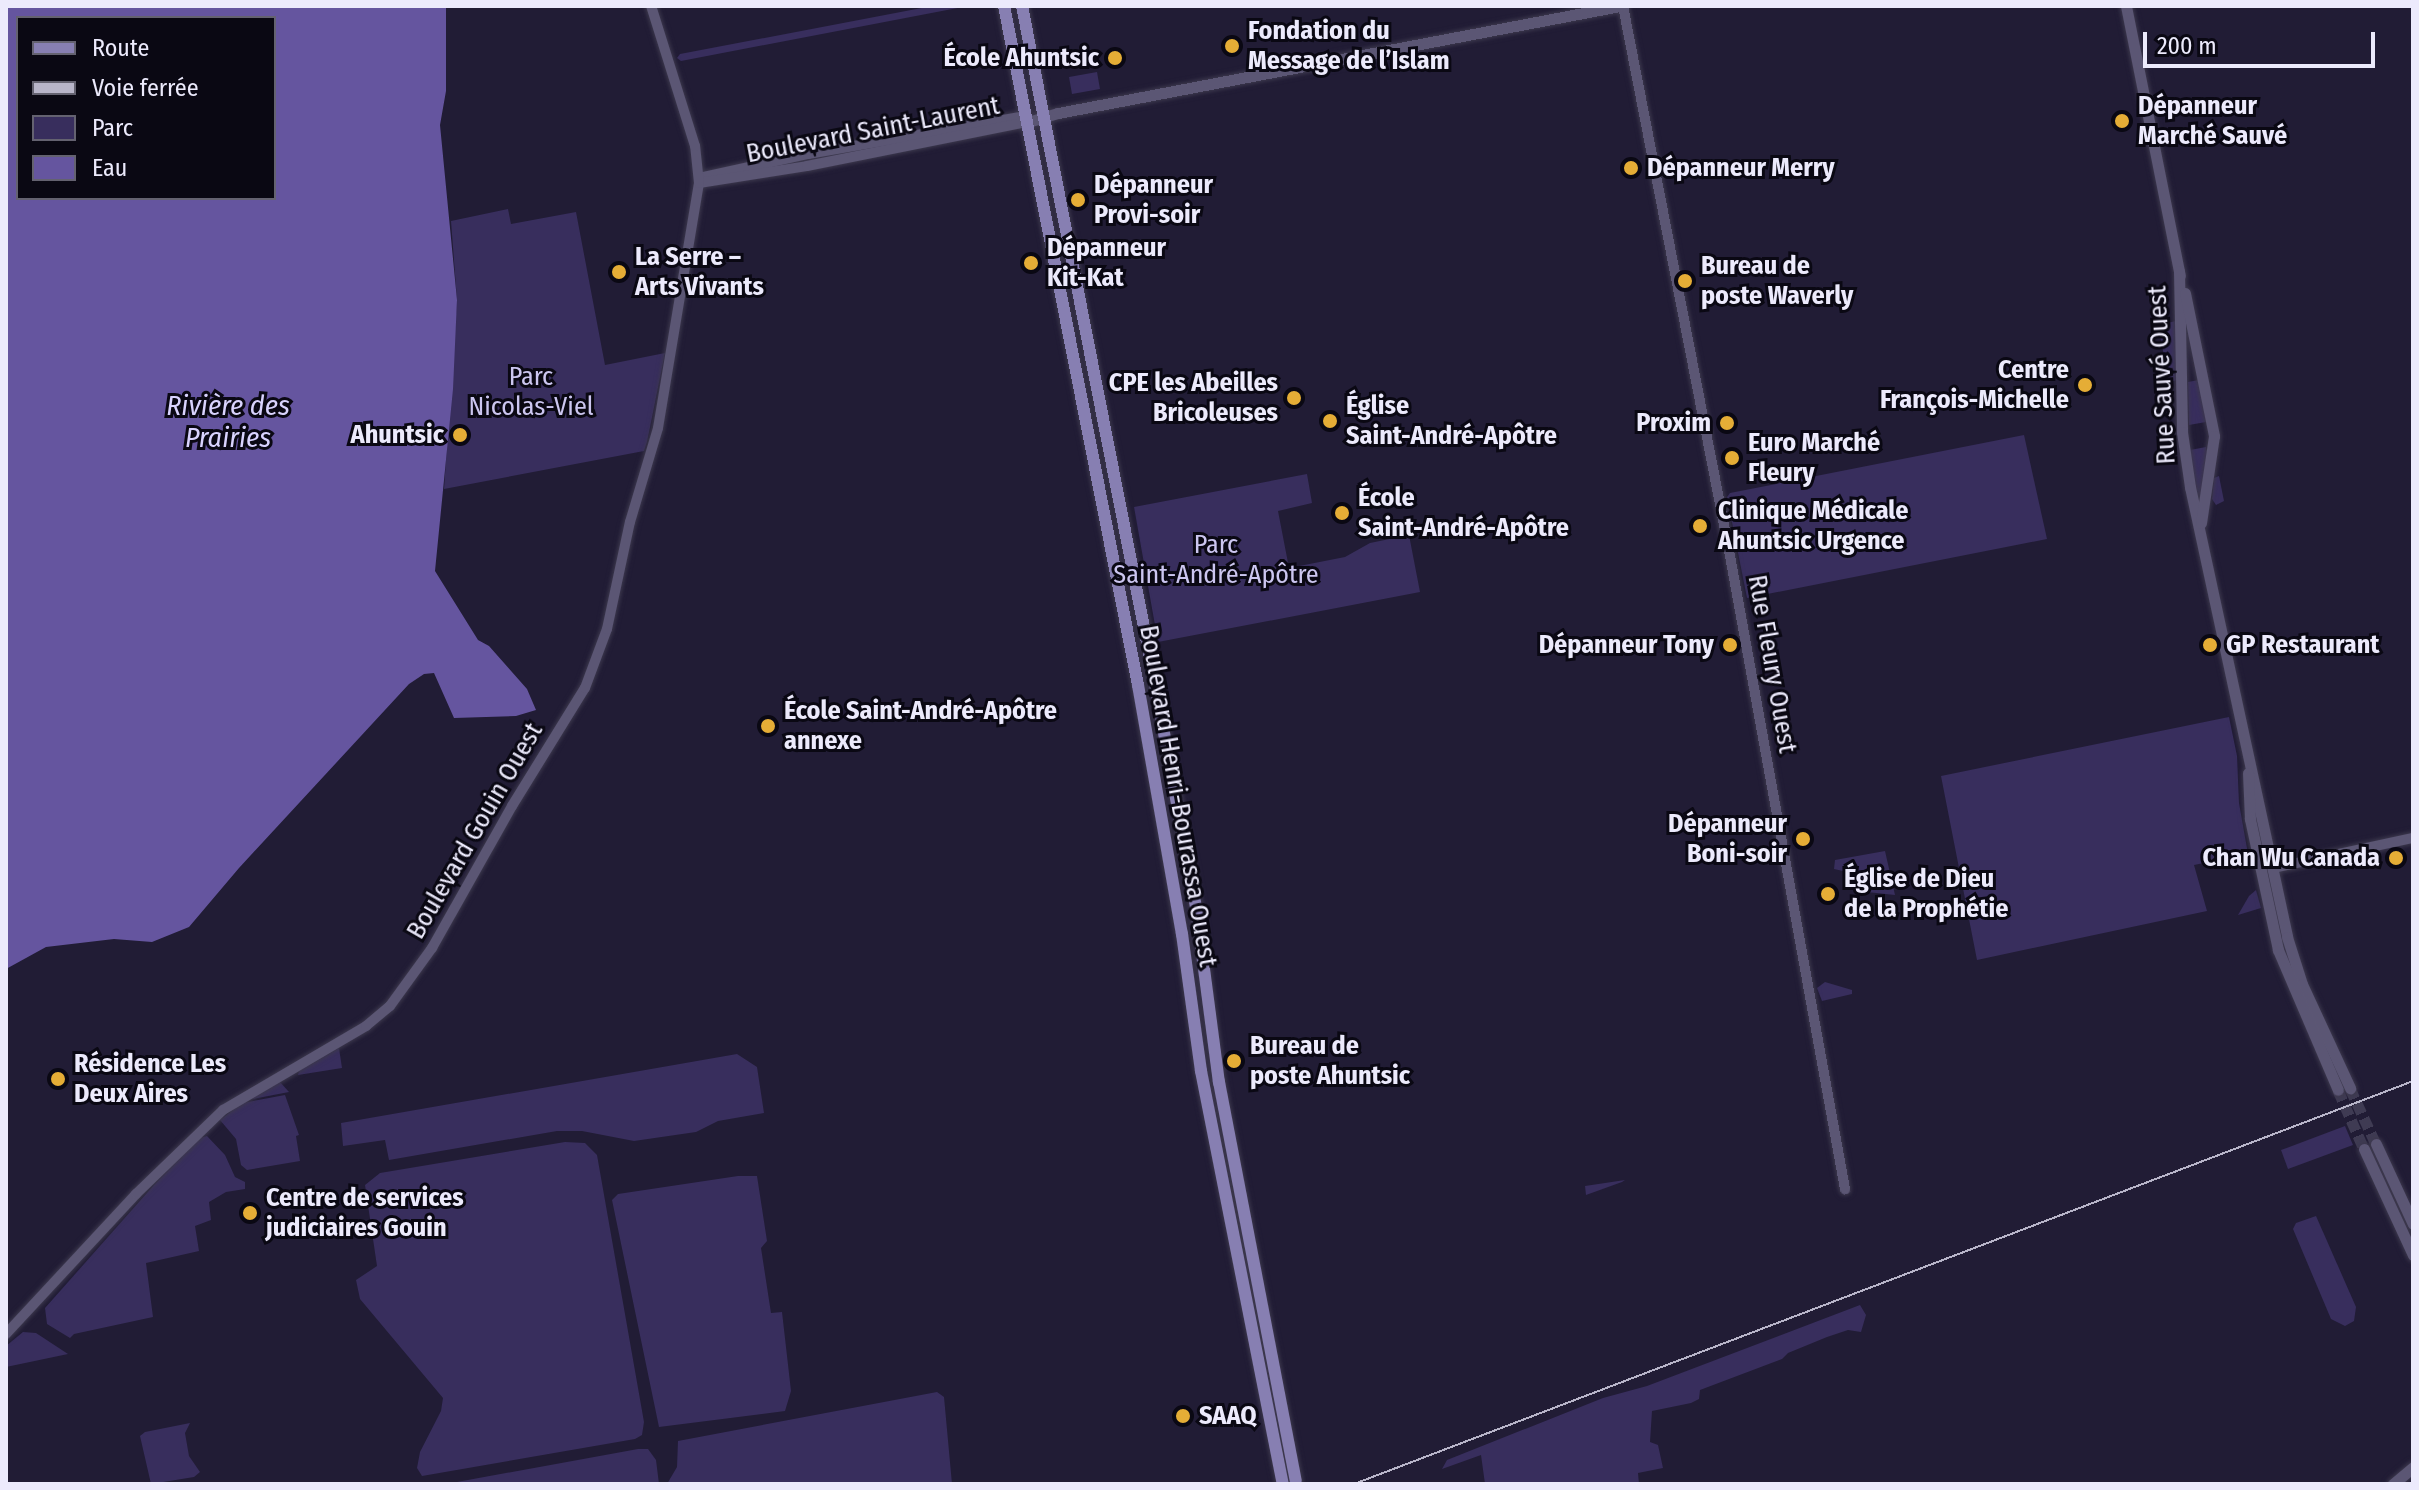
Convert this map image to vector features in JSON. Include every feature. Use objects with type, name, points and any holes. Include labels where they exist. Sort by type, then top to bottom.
[{"type":"main road","name":"Boulevard Henri-Bourassa Ouest","points":[[1004,6],[1138,685],[1182,934],[1201,1071],[1290,1483]]},
{"type":"main road","name":"Boulevard Henri-Bourassa Ouest","points":[[1022,6],[1048,115],[1196,908],[1219,1082],[1290,1483]]},
{"type":"main road","name":"Boulevard Saint-Laurent","points":[[1027,119],[1621,6]]},
{"type":"main road","name":"Rue Sauvé Ouest","points":[[2126,6],[2214,436],[2201,524]]},
{"type":"main road","name":"Rue Sauvé Ouest","points":[[2179,271],[2182,432],[2190,487],[2201,524],[2296,965],[2344,1089],[2288,978],[2273,932],[2250,819],[2248,753]]},
{"type":"main road","points":[[2413,1224],[2370,1147],[2413,1255]]},
{"type":"main road","points":[[2393,1484],[2413,1467]]},
{"type":"street","name":"Boulevard Gouin Ouest","points":[[6,1334],[136,1194],[217,1114],[237,1098],[379,1017],[397,998],[436,941],[512,806],[583,692],[601,648],[630,522],[658,428],[699,180],[695,146],[651,6]]},
{"type":"street","name":"Rue Fleury Ouest","points":[[1621,6],[1728,545],[1845,1189]]},
{"type":"street","name":"Boulevard Saint-Laurent","points":[[699,180],[808,154],[1027,119]]},
{"type":"street","points":[[2273,868],[2413,838]]},
{"type":"green space","points":[[932,6],[968,6],[681,61],[677,58],[680,54]]},
{"type":"green space","points":[[1097,72],[1100,89],[1072,94],[1069,77]]},
{"type":"green space","name":"Parc Nicolas-Viel","points":[[508,209],[511,224],[576,212],[605,365],[665,353],[647,442],[644,451],[444,489],[457,300],[451,221]]},
{"type":"green space","points":[[2176,321],[2177,380],[2169,382],[2158,325]]},
{"type":"green space","points":[[2199,380],[2206,422],[2189,425],[2188,382]]},
{"type":"green space","points":[[2024,435],[2047,539],[1747,598],[1727,497],[1730,493]]},
{"type":"green space","points":[[2206,447],[2207,451],[2199,505],[2190,450]]},
{"type":"green space","name":"Parc Saint-André-Apôtre","points":[[1307,474],[1312,503],[1278,511],[1289,568],[1345,557],[1370,543],[1409,535],[1420,592],[1158,642],[1134,507]]},
{"type":"green space","points":[[2219,476],[2224,501],[2216,505],[2212,499],[2214,478]]},
{"type":"green space","points":[[2229,717],[2237,756],[2239,803],[2248,854],[2194,865],[2207,911],[1977,960],[1941,776]]},
{"type":"green space","points":[[1885,851],[1895,895],[1867,892],[1866,880],[1860,878],[1855,867],[1843,871],[1834,869],[1835,860]]},
{"type":"green space","points":[[2256,890],[2261,908],[2238,915],[2249,896]]},
{"type":"green space","points":[[1825,982],[1852,990],[1852,994],[1822,1001],[1817,988]]},
{"type":"green space","points":[[339,1048],[342,1068],[298,1075],[299,1071]]},
{"type":"green space","points":[[737,1054],[757,1067],[764,1113],[718,1121],[696,1132],[634,1141],[582,1131],[557,1131],[389,1160],[385,1140],[343,1146],[341,1123]]},
{"type":"green space","points":[[280,1082],[289,1092],[253,1099],[252,1097]]},
{"type":"green space","points":[[285,1095],[299,1135],[296,1136],[300,1161],[247,1170],[241,1165],[236,1139],[220,1120],[242,1103]]},
{"type":"green space","points":[[2345,1126],[2353,1145],[2288,1169],[2281,1150]]},
{"type":"green space","points":[[207,1136],[225,1155],[235,1177],[245,1182],[245,1189],[226,1192],[209,1202],[211,1220],[195,1226],[199,1251],[146,1263],[153,1317],[74,1334],[70,1338],[47,1324],[45,1308],[154,1185],[200,1138]]},
{"type":"green space","points":[[565,1142],[585,1143],[597,1155],[644,1422],[642,1435],[635,1439],[422,1476],[417,1468],[420,1452],[441,1411],[443,1398],[360,1299],[356,1280],[377,1266],[365,1185],[380,1173]]},
{"type":"green space","points":[[738,1176],[757,1176],[767,1241],[761,1248],[771,1313],[782,1312],[791,1391],[785,1411],[659,1427],[612,1200],[618,1194]]},
{"type":"green space","points":[[1625,1180],[1622,1182],[1586,1195],[1585,1186]]},
{"type":"green space","points":[[2316,1216],[2356,1307],[2354,1321],[2345,1326],[2331,1319],[2293,1229],[2296,1223]]},
{"type":"green space","points":[[1860,1305],[1866,1315],[1861,1332],[1848,1330],[1827,1337],[1788,1353],[1782,1359],[1700,1390],[1699,1399],[1691,1403],[1652,1411],[1650,1442],[1658,1445],[1663,1468],[1638,1473],[1639,1484],[1485,1484],[1481,1455],[1442,1469],[1447,1460],[1603,1398],[1647,1386]]},
{"type":"green space","points":[[23,1332],[36,1333],[68,1354],[6,1367],[6,1346]]},
{"type":"green space","points":[[937,1392],[944,1397],[952,1484],[667,1484],[677,1467],[678,1441]]},
{"type":"green space","points":[[190,1423],[185,1433],[189,1456],[200,1472],[194,1477],[151,1484],[140,1436],[145,1432]]},
{"type":"green space","points":[[648,1449],[656,1460],[659,1484],[446,1484]]},
{"type":"water","name":"Rivière des Prairies","points":[[6,6],[446,6],[446,91],[440,125],[457,300],[453,389],[435,571],[478,640],[489,646],[527,689],[536,710],[516,716],[454,718],[434,673],[424,674],[409,684],[239,868],[189,927],[152,942],[114,939],[46,947],[6,969]]},
{"type":"tunnel","points":[[2350,1088],[2376,1144]]},
{"type":"tunnel","points":[[2338,1090],[2364,1149]]},
{"type":"railway","points":[[1354,1484],[2413,1081]]},
{"type":"place","name":"Fondation du Message de l’Islam","points":[[1232,46]]},
{"type":"place","name":"École Ahuntsic","points":[[1115,58]]},
{"type":"place","name":"Dépanneur Marché Sauvé","points":[[2122,121]]},
{"type":"place","name":"Dépanneur Merry","points":[[1631,168]]},
{"type":"place","name":"Dépanneur Provi-soir","points":[[1078,200]]},
{"type":"place","name":"Dépanneur Kit-Kat","points":[[1031,263]]},
{"type":"place","name":"La Serre – Arts Vivants","points":[[619,272]]},
{"type":"place","name":"Bureau de poste Waverly","points":[[1685,281]]},
{"type":"place","name":"Centre François-Michelle","points":[[2085,385]]},
{"type":"place","name":"CPE les Abeilles Bricoleuses","points":[[1294,398]]},
{"type":"place","name":"Église Saint-André-Apôtre","points":[[1330,421]]},
{"type":"place","name":"Proxim","points":[[1727,423]]},
{"type":"place","name":"Ahuntsic","points":[[460,435]]},
{"type":"place","name":"Euro Marché Fleury","points":[[1732,458]]},
{"type":"place","name":"École Saint-André-Apôtre","points":[[1342,513]]},
{"type":"place","name":"Clinique Médicale Ahuntsic Urgence","points":[[1700,526]]},
{"type":"place","name":"Dépanneur Tony","points":[[1730,645]]},
{"type":"place","name":"GP Restaurant","points":[[2210,645]]},
{"type":"place","name":"École Saint-André-Apôtre annexe","points":[[768,726]]},
{"type":"place","name":"Dépanneur Boni-soir","points":[[1803,839]]},
{"type":"place","name":"Chan Wu Canada","points":[[2396,858]]},
{"type":"place","name":"Église de Dieu de la Prophétie","points":[[1828,894]]},
{"type":"place","name":"Bureau de poste Ahuntsic","points":[[1234,1061]]},
{"type":"place","name":"Résidence Les Deux Aires","points":[[58,1079]]},
{"type":"place","name":"Centre de services judiciaires Gouin","points":[[250,1213]]},
{"type":"place","name":"SAAQ","points":[[1183,1416]]}]
